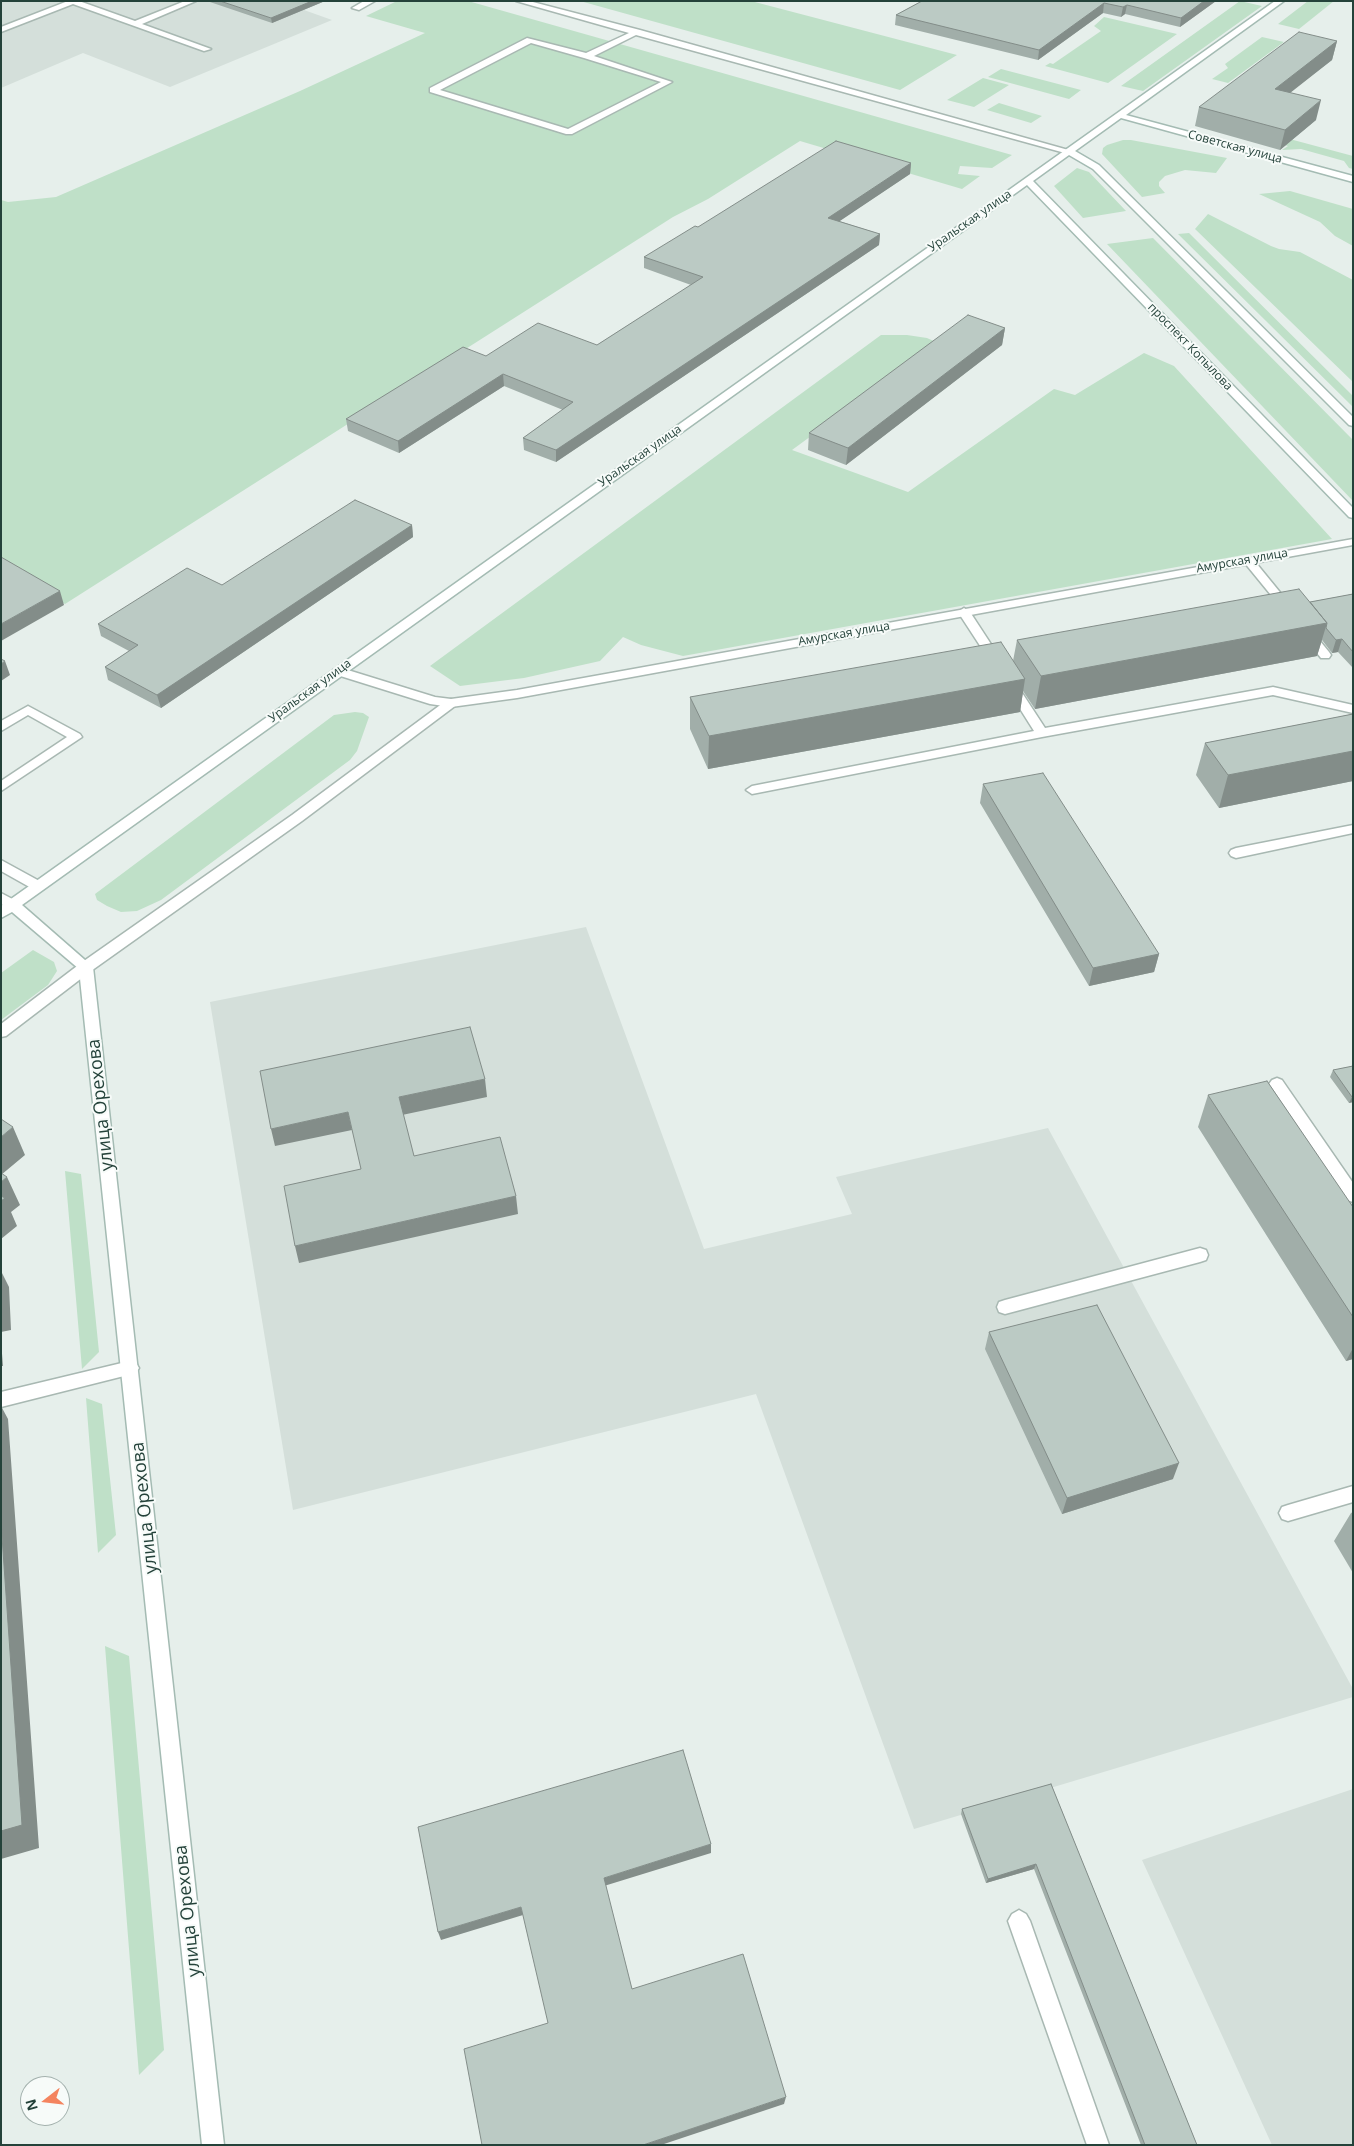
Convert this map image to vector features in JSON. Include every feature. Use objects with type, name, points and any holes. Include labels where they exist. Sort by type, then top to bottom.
[{"type":"street","points":[[51,1],[64,6]]},
{"type":"street","points":[[135,24],[192,1]]},
{"type":"street","points":[[356,8],[371,1]]},
{"type":"street","points":[[520,1],[1068,151],[1096,167],[1353,423]]},
{"type":"street","name":"Уральская улица","points":[[5,906],[38,886],[1280,1]]},
{"type":"street","points":[[1,30],[74,2],[207,49]]},
{"type":"street","points":[[587,56],[668,82],[569,132],[433,90],[530,40],[587,56],[637,32]]},
{"type":"street","name":"Советская улица","points":[[1118,115],[1353,179]]},
{"type":"street","name":"проспект Копылова","points":[[1027,180],[1353,515]]},
{"type":"street","name":"Амурская улица","points":[[338,671],[434,701],[451,703],[536,690],[1353,542]]},
{"type":"street","points":[[1248,560],[1325,654]]},
{"type":"street","points":[[964,612],[1042,733]]},
{"type":"street","points":[[752,790],[1042,733],[1273,691],[1353,709]]},
{"type":"street","points":[[1,1032],[86,967],[297,818],[451,703]]},
{"type":"street","points":[[1,727],[28,710],[76,737],[1,787]]},
{"type":"street","points":[[1236,853],[1353,829]]},
{"type":"street","points":[[1,865],[38,886]]},
{"type":"street","points":[[5,906],[86,967]]},
{"type":"street","name":"улица Орехова","points":[[86,967],[213,2145]]},
{"type":"street","points":[[1277,1084],[1353,1196]]},
{"type":"street","points":[[1004,1307],[1200,1255]]},
{"type":"street","points":[[1,1400],[130,1368]]},
{"type":"street","points":[[1288,1513],[1353,1494]]},
{"type":"street","points":[[1019,1920],[1098,2145]]},
{"type":"shaded area","points":[[1,1],[325,1],[304,10],[332,20],[170,87],[83,53],[1,88]]},
{"type":"shaded area","points":[[586,927],[704,1249],[852,1214],[836,1177],[1048,1128],[1353,1689],[1353,1697],[914,1829],[756,1394],[293,1510],[210,1002]]},
{"type":"shaded area","points":[[1353,1789],[1353,2145],[1272,2145],[1142,1860]]},
{"type":"green space","points":[[397,1],[468,1],[1012,155],[992,168],[960,166],[958,174],[980,176],[962,189],[800,141],[708,199],[673,217],[65,604],[1,567],[1,200],[8,202],[56,197],[300,91],[425,33],[366,16]]},
{"type":"green space","points":[[580,1],[751,1],[957,55],[900,90]]},
{"type":"green space","points":[[1240,1],[1262,6],[1143,91],[1121,86]]},
{"type":"green space","points":[[1308,1],[1334,1],[1299,29],[1278,24]]},
{"type":"green space","points":[[1104,17],[1177,34],[1108,83],[1045,66],[1050,63],[1053,64],[1101,31],[1094,26]]},
{"type":"green space","points":[[1262,37],[1284,42],[1228,83],[1212,79],[1228,68],[1225,64]]},
{"type":"green space","points":[[1001,69],[1081,90],[1069,99],[988,77]]},
{"type":"green space","points":[[983,78],[1009,85],[974,107],[947,100]]},
{"type":"green space","points":[[999,103],[1042,116],[1031,123],[987,110]]},
{"type":"green space","points":[[1204,116],[1353,156],[1353,169],[1349,168],[1344,161],[1301,149],[1282,150],[1288,146],[1197,121]]},
{"type":"green space","points":[[1123,140],[1227,158],[1216,173],[1185,170],[1165,176],[1159,182],[1159,186],[1165,193],[1142,197],[1102,154],[1103,148],[1107,145]]},
{"type":"green space","points":[[1077,168],[1089,172],[1126,211],[1083,218],[1054,186]]},
{"type":"green space","points":[[1290,191],[1353,209],[1353,246],[1335,236],[1320,222],[1259,194]]},
{"type":"green space","points":[[1208,214],[1271,246],[1300,252],[1353,280],[1353,382],[1195,229]]},
{"type":"green space","points":[[1189,233],[1353,396],[1353,407],[1178,234]]},
{"type":"green space","points":[[1153,238],[1353,440],[1353,501],[1107,244]]},
{"type":"green space","points":[[881,335],[907,335],[927,338],[938,343],[792,450],[908,492],[1054,389],[1075,395],[1144,353],[1174,366],[1332,539],[683,656],[641,645],[623,637],[600,661],[524,678],[460,686],[430,666]]},
{"type":"green space","points":[[355,712],[363,713],[369,717],[357,751],[350,760],[161,900],[137,911],[121,912],[97,900],[95,894],[334,715]]},
{"type":"green space","points":[[33,950],[54,962],[57,971],[48,985],[1,1020],[1,973]]},
{"type":"green space","points":[[65,1171],[81,1174],[99,1352],[82,1369]]},
{"type":"green space","points":[[86,1398],[102,1404],[116,1535],[98,1553]]},
{"type":"green space","points":[[105,1646],[129,1656],[164,2050],[139,2075]]},
{"type":"building","points":[[220,1],[312,1],[271,18]]},
{"type":"building","points":[[922,1],[1204,1],[1181,18],[1127,5],[1123,7],[1104,3],[1039,50],[896,15]]},
{"type":"building","points":[[1299,32],[1337,41],[1275,89],[1321,100],[1285,130],[1199,107]]},
{"type":"building","points":[[836,141],[911,163],[828,218],[880,234],[556,450],[523,438],[573,402],[503,374],[398,441],[346,419],[463,347],[486,356],[538,323],[597,345],[703,277],[644,257],[695,226],[698,227]]},
{"type":"building","points":[[968,315],[1005,328],[848,448],[809,433]]},
{"type":"building","points":[[355,500],[412,525],[157,695],[105,667],[138,645],[98,624],[187,568],[222,585]]},
{"type":"building","points":[[1,557],[60,591],[1,624]]},
{"type":"building","points":[[1299,589],[1327,623],[1041,676],[1017,640]]},
{"type":"building","points":[[1353,594],[1353,652],[1342,639],[1336,640],[1326,628],[1327,623],[1310,602]]},
{"type":"building","points":[[1001,642],[1025,679],[709,736],[690,697]]},
{"type":"building","points":[[1353,714],[1353,751],[1228,775],[1205,743]]},
{"type":"building","points":[[1043,773],[1159,954],[1093,968],[983,784]]},
{"type":"building","points":[[470,1027],[485,1079],[399,1097],[414,1156],[500,1137],[516,1196],[295,1246],[284,1186],[361,1169],[348,1112],[271,1129],[260,1071]]},
{"type":"building","points":[[1353,1066],[1353,1096],[1352,1097],[1333,1070]]},
{"type":"building","points":[[1267,1081],[1353,1207],[1353,1317],[1208,1095]]},
{"type":"building","points":[[1,1119],[13,1127],[1,1137]]},
{"type":"building","points":[[1,1173],[7,1177],[1,1182]]},
{"type":"building","points":[[1097,1305],[1179,1463],[1067,1498],[989,1332]]},
{"type":"building","points":[[1,1522],[22,1825],[1,1831]]},
{"type":"building","points":[[683,1750],[711,1844],[604,1878],[632,1989],[743,1954],[786,2097],[643,2145],[482,2145],[464,2049],[548,2023],[521,1907],[438,1932],[418,1827]]},
{"type":"building","points":[[1051,1784],[1197,2145],[1145,2145],[1036,1864],[988,1879],[962,1809]]}]
